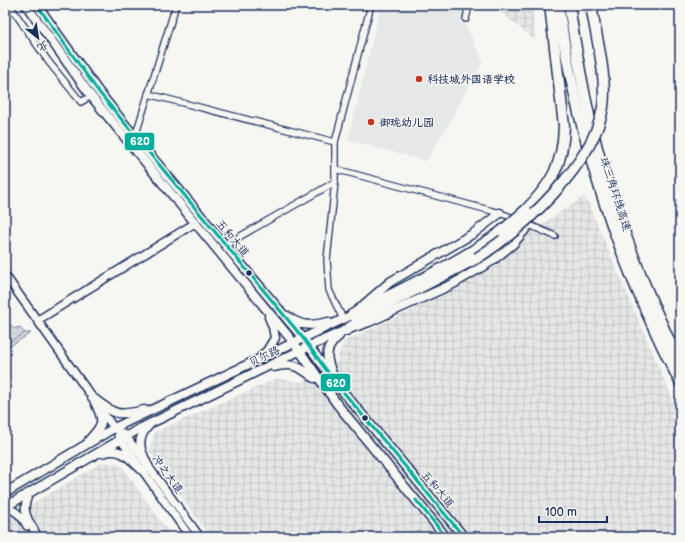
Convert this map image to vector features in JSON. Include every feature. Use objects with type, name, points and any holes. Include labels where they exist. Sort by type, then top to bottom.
[{"type":"highway","points":[[347,317],[447,266],[483,244],[502,231],[526,210],[547,186],[561,157],[564,141],[564,119],[550,5]]},
{"type":"highway","name":"珠三角环线高速","points":[[558,5],[574,93],[604,199],[637,288],[659,339],[680,382]]},
{"type":"highway","name":"珠三角环线高速","points":[[569,5],[580,71],[601,162],[626,237],[642,278],[680,363]]},
{"type":"highway","points":[[346,330],[382,307],[477,258],[494,247],[532,216],[576,165],[593,138],[600,122],[603,107],[604,92],[591,8]]},
{"type":"main road","name":"五和大道","points":[[26,5],[91,96],[294,343],[337,404],[446,537]]},
{"type":"main road","name":"五和大道","points":[[37,5],[98,91],[303,338],[335,382],[464,537]]},
{"type":"main road","name":"贝尔路","points":[[5,493],[114,428],[347,317],[390,282],[474,234],[500,213]]},
{"type":"main road","name":"贝尔路","points":[[5,508],[88,458],[151,423],[299,351],[346,330],[369,322],[446,287],[492,261],[513,244],[529,225]]},
{"type":"main road","points":[[277,308],[292,320],[309,326],[347,317]]},
{"type":"main road","points":[[252,362],[267,351],[275,338],[267,310]]},
{"type":"main road","points":[[335,382],[327,362],[328,349],[333,341],[346,330]]},
{"type":"main road","points":[[254,373],[287,364],[294,365],[302,368],[323,385]]},
{"type":"main road","points":[[92,397],[108,410],[115,413],[123,414],[158,407]]},
{"type":"main road","points":[[83,447],[101,426],[102,418],[92,397]]},
{"type":"main road","points":[[146,469],[140,449],[140,440],[144,430],[151,423]]},
{"type":"main road","points":[[88,458],[106,452],[121,452],[146,469]]},
{"type":"street","points":[[135,137],[176,5]]},
{"type":"street","points":[[347,317],[330,290],[327,260],[335,182],[335,142],[371,5]]},
{"type":"street","points":[[466,19],[469,5]]},
{"type":"street","points":[[5,6],[13,10],[48,61],[81,102],[91,96]]},
{"type":"street","points":[[148,94],[335,142]]},
{"type":"street","points":[[335,169],[500,213],[555,236]]},
{"type":"street","points":[[225,245],[335,182]]},
{"type":"street","points":[[38,320],[196,223]]},
{"type":"street","name":"冲之大道","points":[[5,275],[114,428],[200,537]]},
{"type":"street","name":"冲之大道","points":[[146,469],[190,537]]},
{"type":"street","points":[[30,493],[25,503],[25,507],[27,517],[38,537]]},
{"type":"street","points":[[5,508],[16,511],[33,537]]},
{"type":"shaded area","name":"科技城外国语学校","points":[[381,5],[465,5],[463,19],[483,62],[427,161],[348,140]]},
{"type":"shaded area","points":[[492,5],[532,5],[535,40]]},
{"type":"shaded area","points":[[585,196],[680,416],[680,537],[210,537],[149,451],[155,432],[276,379],[302,382],[337,362],[343,342],[412,310],[495,267],[529,233]]},
{"type":"shaded area","points":[[103,462],[120,464],[172,537],[5,537],[5,520]]},
{"type":"green space","points":[[5,319],[14,329],[19,327],[25,333],[5,344]]},
{"type":"green space","points":[[19,327],[25,333],[31,333],[5,349],[5,328],[14,330]]},
{"type":"transit line","name":"620","points":[[37,5],[98,91],[303,338],[335,382],[464,537]]},
{"type":"transit line","name":"620","points":[[416,500],[446,537]]},
{"type":"place","name":"科技城外国语学校","points":[[419,79]]},
{"type":"place","name":"御珑幼儿园","points":[[371,122]]}]
